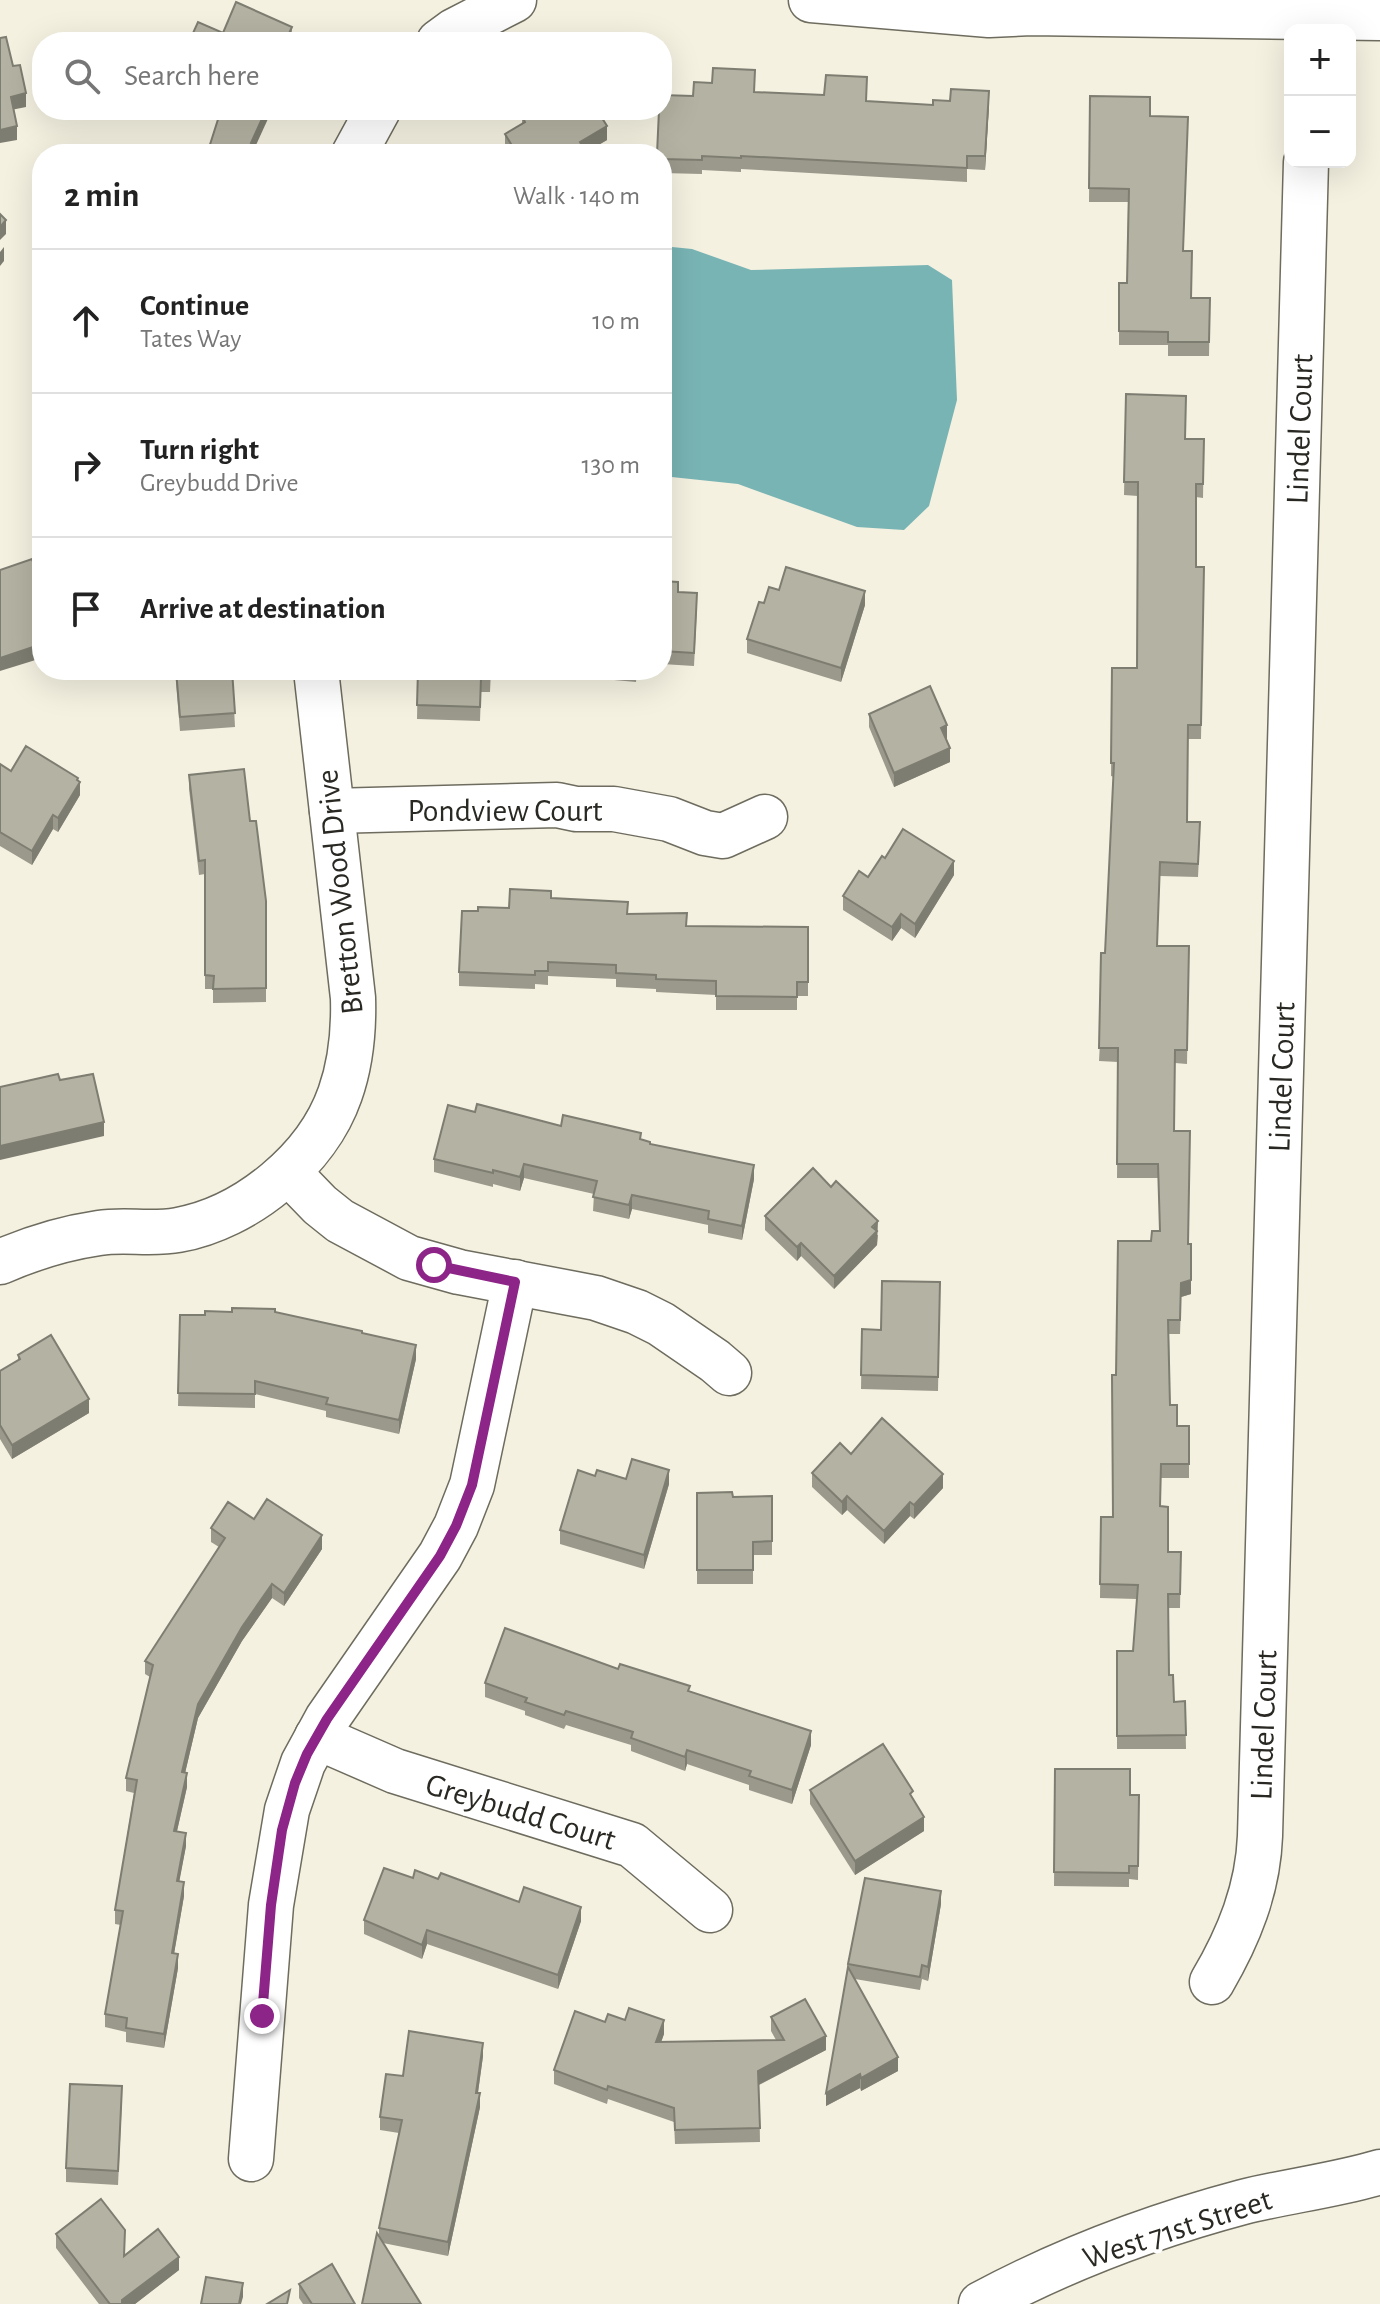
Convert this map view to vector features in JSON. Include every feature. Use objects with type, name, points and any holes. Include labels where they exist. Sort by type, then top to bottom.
[{"type":"street","points":[[453,32],[514,0]]},
{"type":"street","points":[[811,0],[989,15],[1031,13],[1310,24],[1380,18]]},
{"type":"street","points":[[359,144],[373,120]]},
{"type":"street","name":"Lindel Court","points":[[1212,1982],[1231,1950],[1247,1909],[1260,1836],[1306,168]]},
{"type":"street","name":"Bretton Wood Drive","points":[[0,1262],[33,1248],[75,1237],[102,1232],[175,1231],[207,1223],[273,1186],[300,1160],[335,1105],[352,1043],[353,998],[317,680]]},
{"type":"street","name":"Pondview Court","points":[[332,811],[557,805],[576,809],[614,809],[669,819],[705,833],[723,836],[765,817]]},
{"type":"street","points":[[288,1172],[340,1221],[409,1258],[459,1272],[596,1298],[637,1312],[672,1331],[729,1373]]},
{"type":"street","points":[[251,2159],[268,1931],[282,1830],[295,1783],[317,1737],[440,1556],[461,1516],[472,1485],[515,1282]]},
{"type":"street","name":"Greybudd Court","points":[[317,1737],[414,1777],[632,1845],[710,1910]]},
{"type":"street","name":"West 71st Street","points":[[981,2304],[1120,2241],[1241,2203],[1380,2172]]},
{"type":"water","points":[[672,247],[692,249],[751,270],[928,265],[952,280],[957,400],[929,506],[904,530],[857,527],[738,484],[672,477]]},
{"type":"building","points":[[236,2],[292,27],[290,32],[223,32]]},
{"type":"building","points":[[198,22],[221,32],[194,32]]},
{"type":"building","points":[[6,37],[13,66],[20,65],[26,93],[11,97],[17,126],[0,130],[0,38]]},
{"type":"building","points":[[713,68],[755,70],[754,92],[824,95],[826,75],[867,77],[866,101],[933,105],[933,100],[950,101],[951,89],[989,91],[985,156],[967,156],[967,168],[741,156],[672,159],[672,144],[657,144],[659,120],[672,120],[672,95],[693,96],[694,82],[712,83]]},
{"type":"building","points":[[1090,96],[1150,97],[1150,116],[1188,117],[1183,251],[1192,251],[1191,298],[1210,298],[1209,342],[1168,342],[1168,332],[1119,331],[1119,283],[1127,283],[1129,189],[1089,188]]},
{"type":"building","points":[[218,120],[261,120],[251,143],[254,144],[210,144]]},
{"type":"building","points":[[603,120],[607,126],[581,144],[511,144],[505,134],[525,122]]},
{"type":"building","points":[[1126,394],[1186,396],[1185,439],[1204,439],[1203,484],[1196,484],[1196,567],[1204,567],[1201,725],[1188,725],[1187,822],[1200,822],[1198,864],[1160,862],[1157,946],[1189,946],[1187,1050],[1175,1050],[1174,1131],[1190,1131],[1188,1244],[1191,1244],[1191,1280],[1181,1283],[1180,1320],[1168,1320],[1170,1405],[1177,1405],[1177,1426],[1189,1426],[1189,1464],[1161,1464],[1160,1506],[1168,1507],[1168,1552],[1181,1552],[1180,1594],[1168,1594],[1169,1675],[1173,1675],[1174,1702],[1185,1701],[1186,1735],[1117,1736],[1117,1651],[1133,1651],[1138,1585],[1100,1584],[1101,1517],[1113,1517],[1112,1375],[1116,1375],[1118,1241],[1151,1241],[1152,1231],[1160,1231],[1158,1164],[1117,1164],[1118,1048],[1099,1048],[1101,953],[1105,953],[1114,763],[1111,763],[1112,668],[1137,668],[1138,482],[1124,482]]},
{"type":"building","points":[[32,559],[32,647],[0,658],[0,570]]},
{"type":"building","points":[[786,567],[865,591],[841,668],[747,639],[759,602],[764,603],[769,587],[779,590]]},
{"type":"building","points":[[672,582],[678,582],[678,592],[697,593],[694,653],[672,652]]},
{"type":"building","points":[[177,680],[233,680],[235,713],[180,717]]},
{"type":"building","points":[[418,680],[481,680],[480,707],[417,705]]},
{"type":"building","points":[[930,686],[947,725],[941,728],[950,748],[894,773],[869,714]]},
{"type":"building","points":[[26,746],[80,782],[58,818],[53,815],[32,851],[0,832],[0,764],[11,771]]},
{"type":"building","points":[[244,769],[250,821],[256,821],[266,901],[266,988],[213,989],[214,976],[205,975],[205,860],[199,861],[189,775]]},
{"type":"building","points":[[903,829],[954,861],[915,924],[901,914],[892,927],[843,896],[859,871],[868,877],[882,856],[885,858]]},
{"type":"building","points":[[510,889],[551,891],[551,898],[628,902],[627,914],[687,913],[686,926],[808,927],[808,982],[797,982],[797,997],[716,996],[716,981],[656,979],[656,975],[616,973],[616,965],[548,962],[548,971],[535,971],[535,975],[459,972],[462,911],[478,911],[478,907],[509,908]]},
{"type":"building","points":[[58,1074],[60,1080],[93,1074],[104,1122],[0,1146],[0,1087]]},
{"type":"building","points":[[477,1104],[561,1126],[563,1115],[641,1133],[640,1139],[650,1144],[754,1165],[742,1226],[708,1219],[709,1211],[632,1195],[629,1205],[593,1197],[597,1181],[524,1164],[520,1177],[434,1159],[448,1105],[475,1112]]},
{"type":"building","points":[[813,1168],[831,1187],[836,1181],[878,1221],[872,1227],[877,1231],[834,1276],[801,1243],[797,1247],[765,1216]]},
{"type":"building","points":[[882,1281],[940,1282],[938,1377],[861,1375],[862,1329],[881,1330]]},
{"type":"building","points":[[232,1308],[275,1309],[275,1312],[416,1345],[399,1420],[326,1404],[328,1398],[255,1381],[255,1394],[178,1393],[180,1315],[205,1315],[205,1311],[232,1312]]},
{"type":"building","points":[[51,1335],[89,1399],[12,1445],[0,1425],[0,1371],[20,1359],[18,1355]]},
{"type":"building","points":[[882,1418],[943,1474],[914,1505],[910,1502],[884,1531],[847,1496],[842,1502],[812,1473],[840,1443],[851,1454]]},
{"type":"building","points":[[632,1459],[669,1470],[644,1555],[560,1530],[578,1470],[595,1476],[597,1470],[626,1479]]},
{"type":"building","points":[[732,1492],[733,1497],[772,1496],[772,1541],[753,1542],[753,1570],[697,1570],[697,1493]]},
{"type":"building","points":[[267,1499],[322,1535],[284,1593],[272,1584],[242,1627],[198,1704],[182,1772],[187,1773],[174,1831],[186,1833],[177,1881],[184,1882],[172,1953],[178,1954],[164,2034],[126,2028],[127,2018],[105,2014],[123,1911],[115,1910],[137,1780],[126,1778],[153,1665],[145,1661],[225,1538],[211,1528],[228,1502],[254,1519]]},
{"type":"building","points":[[505,1628],[618,1669],[620,1664],[690,1686],[688,1691],[811,1731],[792,1790],[749,1776],[751,1771],[687,1750],[685,1757],[631,1738],[633,1732],[525,1702],[527,1698],[485,1683]]},
{"type":"building","points":[[883,1744],[913,1791],[910,1794],[924,1817],[855,1861],[810,1790]]},
{"type":"building","points":[[1055,1769],[1130,1769],[1130,1795],[1139,1795],[1138,1866],[1129,1866],[1129,1873],[1054,1872]]},
{"type":"building","points":[[384,1868],[413,1878],[415,1870],[438,1879],[441,1873],[519,1902],[524,1887],[581,1907],[558,1975],[427,1930],[422,1945],[364,1920]]},
{"type":"building","points":[[865,1878],[941,1891],[928,1967],[922,1965],[920,1977],[848,1964]]},
{"type":"building","points":[[848,1967],[898,2057],[826,2093]]},
{"type":"building","points":[[805,1999],[826,2036],[758,2071],[760,2128],[675,2130],[674,2108],[608,2086],[607,2090],[554,2070],[575,2011],[605,2022],[608,2014],[625,2020],[629,2008],[664,2020],[656,2042],[784,2040],[771,2017]]},
{"type":"building","points":[[409,2031],[483,2043],[476,2093],[480,2093],[448,2242],[379,2228],[402,2120],[380,2117],[386,2074],[403,2076]]},
{"type":"building","points":[[70,2084],[122,2086],[118,2171],[66,2168]]},
{"type":"building","points":[[101,2199],[125,2230],[124,2256],[158,2229],[179,2257],[122,2300],[122,2304],[110,2304],[56,2234]]},
{"type":"building","points":[[377,2233],[421,2304],[362,2304]]},
{"type":"building","points":[[332,2264],[355,2304],[312,2304],[299,2284]]},
{"type":"building","points":[[206,2277],[243,2283],[239,2304],[201,2304]]},
{"type":"building","points":[[290,2290],[287,2304],[267,2304]]},
{"type":"route","points":[[262,2016],[271,1905],[282,1830],[295,1783],[327,1719],[440,1556],[472,1485],[515,1282],[434,1265]]}]
